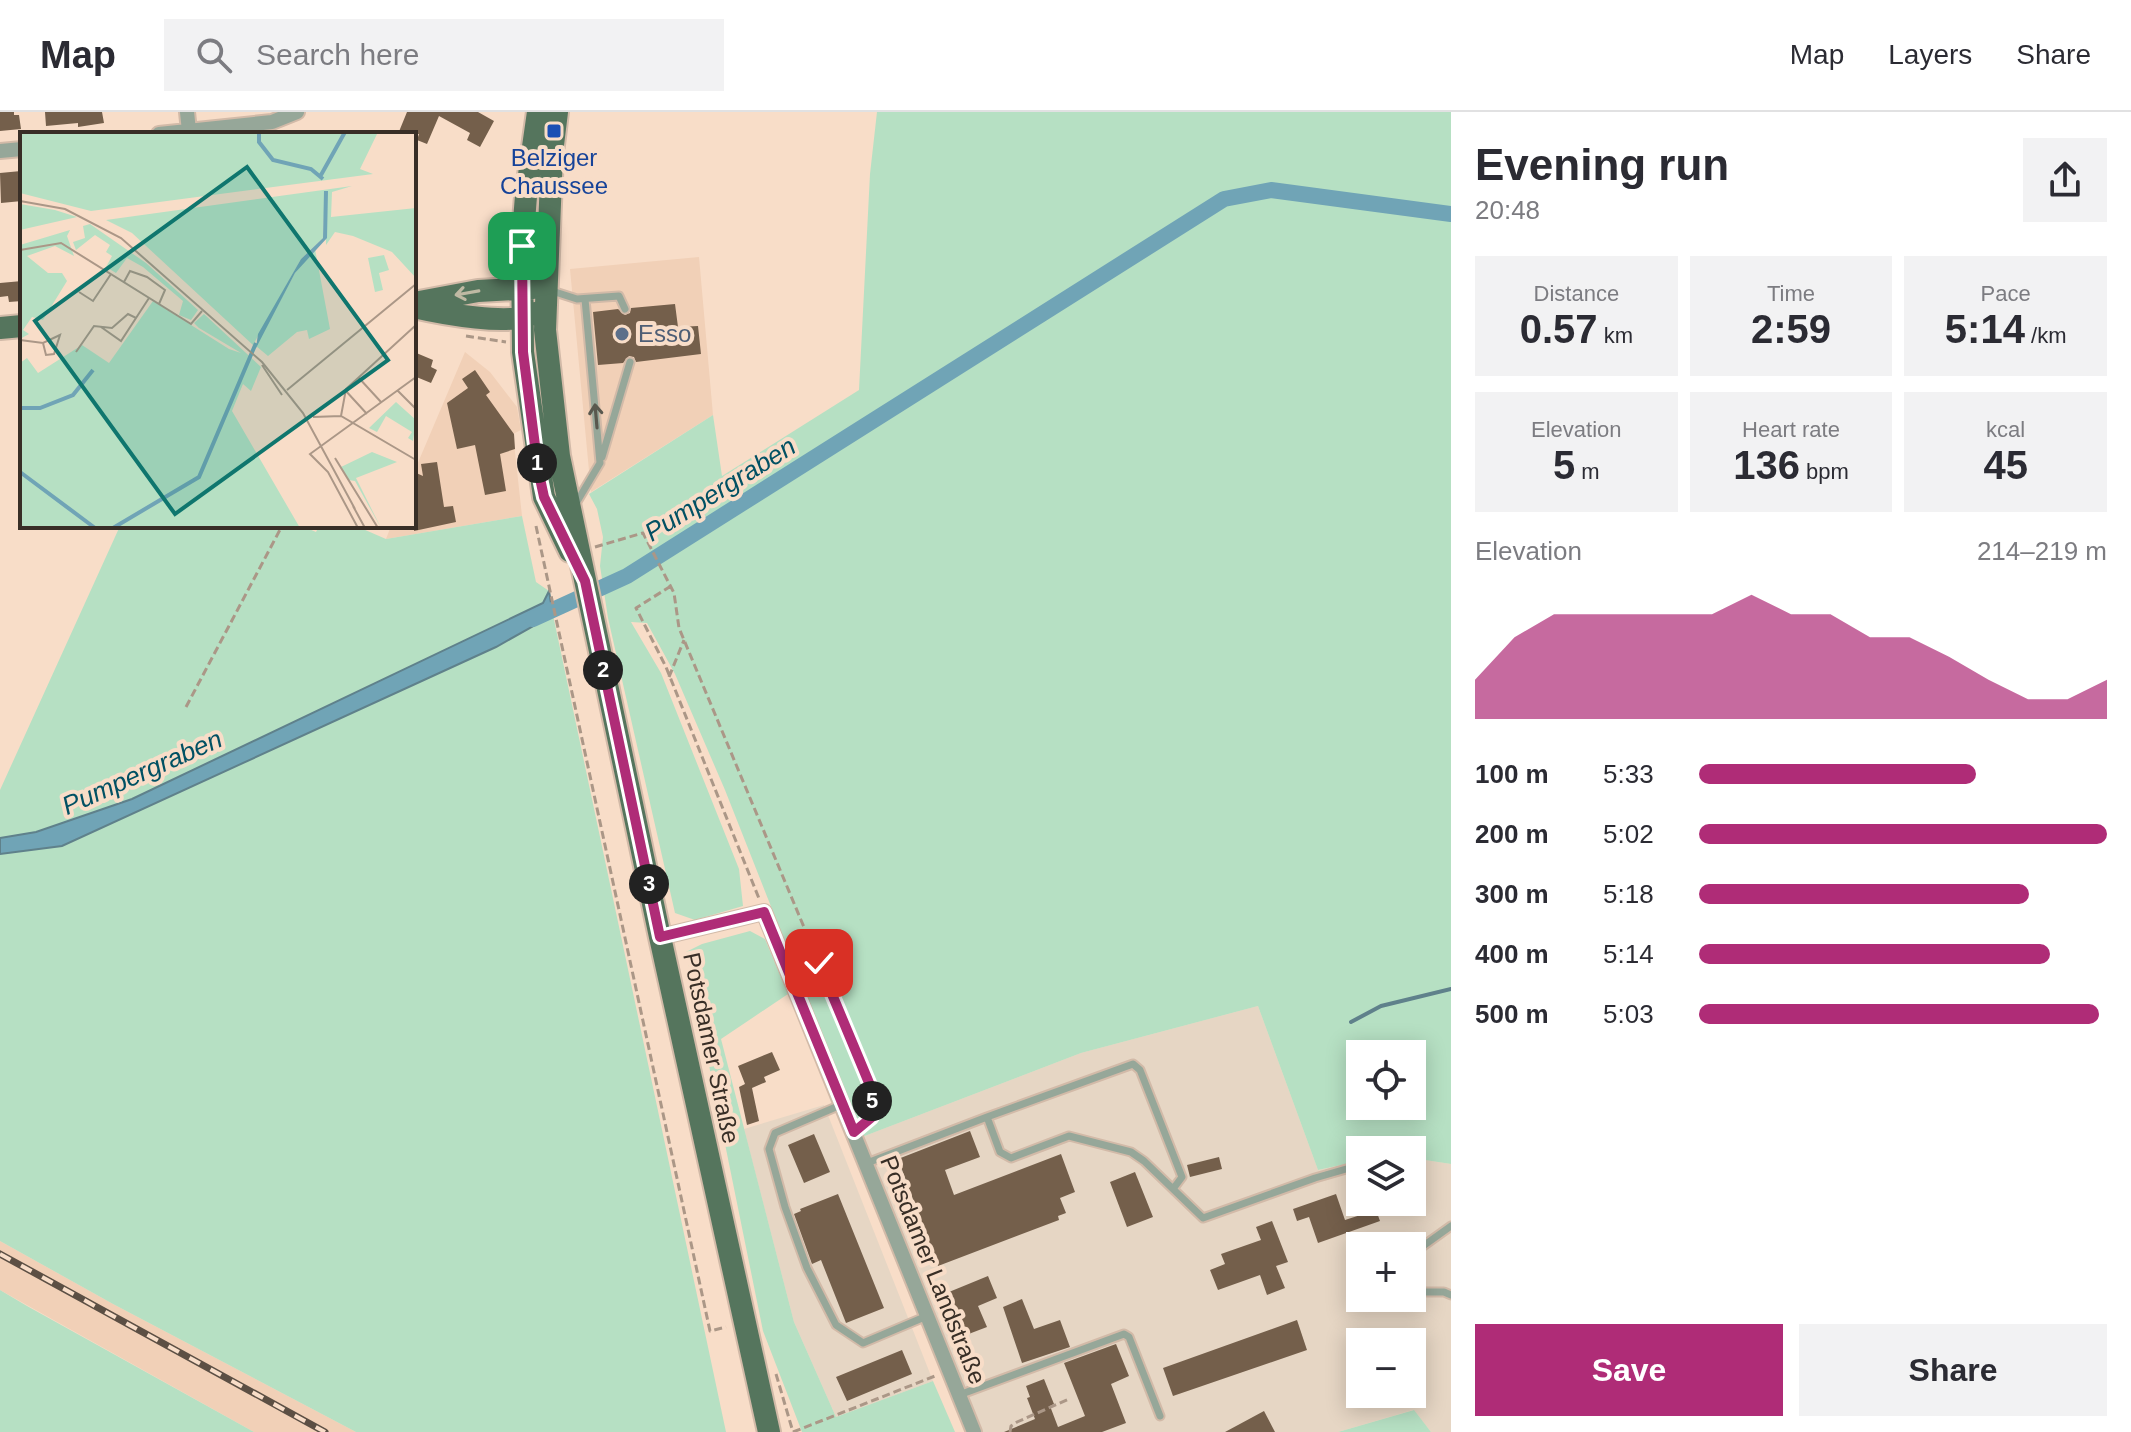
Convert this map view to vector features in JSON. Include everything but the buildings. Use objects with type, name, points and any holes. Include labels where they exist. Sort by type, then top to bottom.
[{"type":"main road","points":[[521,319],[526,196],[538,112]]},
{"type":"main road","points":[[416,306],[439,313],[521,319],[546,297],[557,112]]},
{"type":"main road","points":[[416,305],[478,291],[521,287],[546,297]]},
{"type":"main road","name":"Potsdamer Straße","points":[[546,297],[552,408],[570,513],[769,1432]]},
{"type":"main road","name":"Potsdamer Straße","points":[[521,319],[529,410],[544,497],[585,581]]},
{"type":"main road","points":[[0,328],[20,326]]},
{"type":"street","points":[[187,112],[189,131]]},
{"type":"street","points":[[179,132],[272,122],[291,114]]},
{"type":"street","points":[[0,151],[20,149]]},
{"type":"street","points":[[660,937],[764,912]]},
{"type":"street","name":"Potsdamer Landstraße","points":[[764,912],[974,1432]]},
{"type":"lane","points":[[546,297],[585,299],[619,296],[625,309]]},
{"type":"lane","points":[[585,299],[600,463]]},
{"type":"lane","points":[[570,513],[600,463],[630,362]]},
{"type":"lane","points":[[867,1163],[1133,1064],[1140,1070],[1182,1177],[1173,1189]]},
{"type":"lane","points":[[843,1104],[775,1133],[769,1149],[785,1207],[807,1268],[836,1325],[863,1343],[927,1316]]},
{"type":"lane","points":[[987,1117],[1000,1152],[1011,1158],[1069,1136],[1131,1152],[1203,1218],[1346,1169]]},
{"type":"lane","points":[[1426,1244],[1451,1226]]},
{"type":"lane","points":[[1426,1292],[1451,1295]]},
{"type":"lane","points":[[959,1395],[1124,1334],[1129,1337],[1160,1416]]},
{"type":"path","points":[[186,707],[281,528]]},
{"type":"path","points":[[594,548],[643,533],[671,586],[684,640],[872,1090],[872,1117],[854,1132]]},
{"type":"path","points":[[671,586],[636,608],[669,677],[764,912]]},
{"type":"path","points":[[549,588],[710,1331]]},
{"type":"path","points":[[669,677],[684,640]]},
{"type":"path","points":[[793,1432],[949,1370]]},
{"type":"path","points":[[1010,1432],[1011,1426],[1017,1422],[1069,1399]]},
{"type":"shaded area","points":[[699,257],[713,415],[591,492],[570,269]]},
{"type":"shaded area","points":[[465,352],[490,372],[517,407],[521,430],[513,434],[522,516],[386,539],[390,528],[416,528],[416,467]]},
{"type":"shaded area","points":[[1258,1006],[1318,1170],[1346,1164],[1346,1216],[1426,1216],[1426,1160],[1451,1164],[1451,1432],[1431,1432],[1413,1410],[1338,1432],[982,1432],[862,1137],[1081,1053]]},
{"type":"shaded area","points":[[824,1105],[933,1381],[836,1417],[794,1322],[744,1129]]},
{"type":"shaded area","points":[[0,1241],[356,1432],[254,1432],[0,1290]]},
{"type":"green space","points":[[877,112],[1451,112],[1451,1164],[1426,1160],[1426,1136],[1346,1136],[1346,1164],[1318,1170],[1258,1006],[1081,1053],[862,1137],[725,790],[675,674],[647,623],[631,622],[661,673],[739,869],[743,906],[695,920],[675,913],[608,618],[600,566],[603,537],[597,509],[589,494],[713,415],[722,476],[859,390],[870,174]]},
{"type":"green space","points":[[522,516],[536,582],[549,591],[543,603],[132,799],[36,832],[0,838],[0,790],[119,528],[307,528],[316,532],[318,528],[361,528],[386,539]]},
{"type":"green space","points":[[553,615],[726,1432],[356,1432],[0,1241],[0,854],[62,846],[496,647]]},
{"type":"green space","points":[[750,931],[765,939],[788,994],[721,1039],[794,1322],[836,1417],[933,1381],[955,1432],[802,1432],[763,1331],[686,952],[702,944]]},
{"type":"green space","points":[[0,1290],[27,1306],[254,1432],[0,1432]]},
{"type":"green space","points":[[1414,1410],[1431,1432],[1338,1432]]},
{"type":"water","points":[[549,591],[553,615],[496,647],[62,846],[0,854],[0,838],[36,832],[132,799],[543,603]]},
{"type":"waterway","name":"Pumpergraben","points":[[533,619],[627,576],[1224,199],[1271,190],[1451,214]]},
{"type":"waterway","points":[[1351,1022],[1381,1006],[1451,989]]},
{"type":"railway","points":[[0,1254],[325,1432]]},
{"type":"place","name":"Belziger Chaussee","points":[[554,131]]},
{"type":"place","name":"Esso","points":[[622,334]]},
{"type":"route","points":[[522,246],[523,352],[538,469],[544,497],[585,581],[660,937],[764,912],[854,1132],[872,1117],[872,1090],[819,963]]}]
